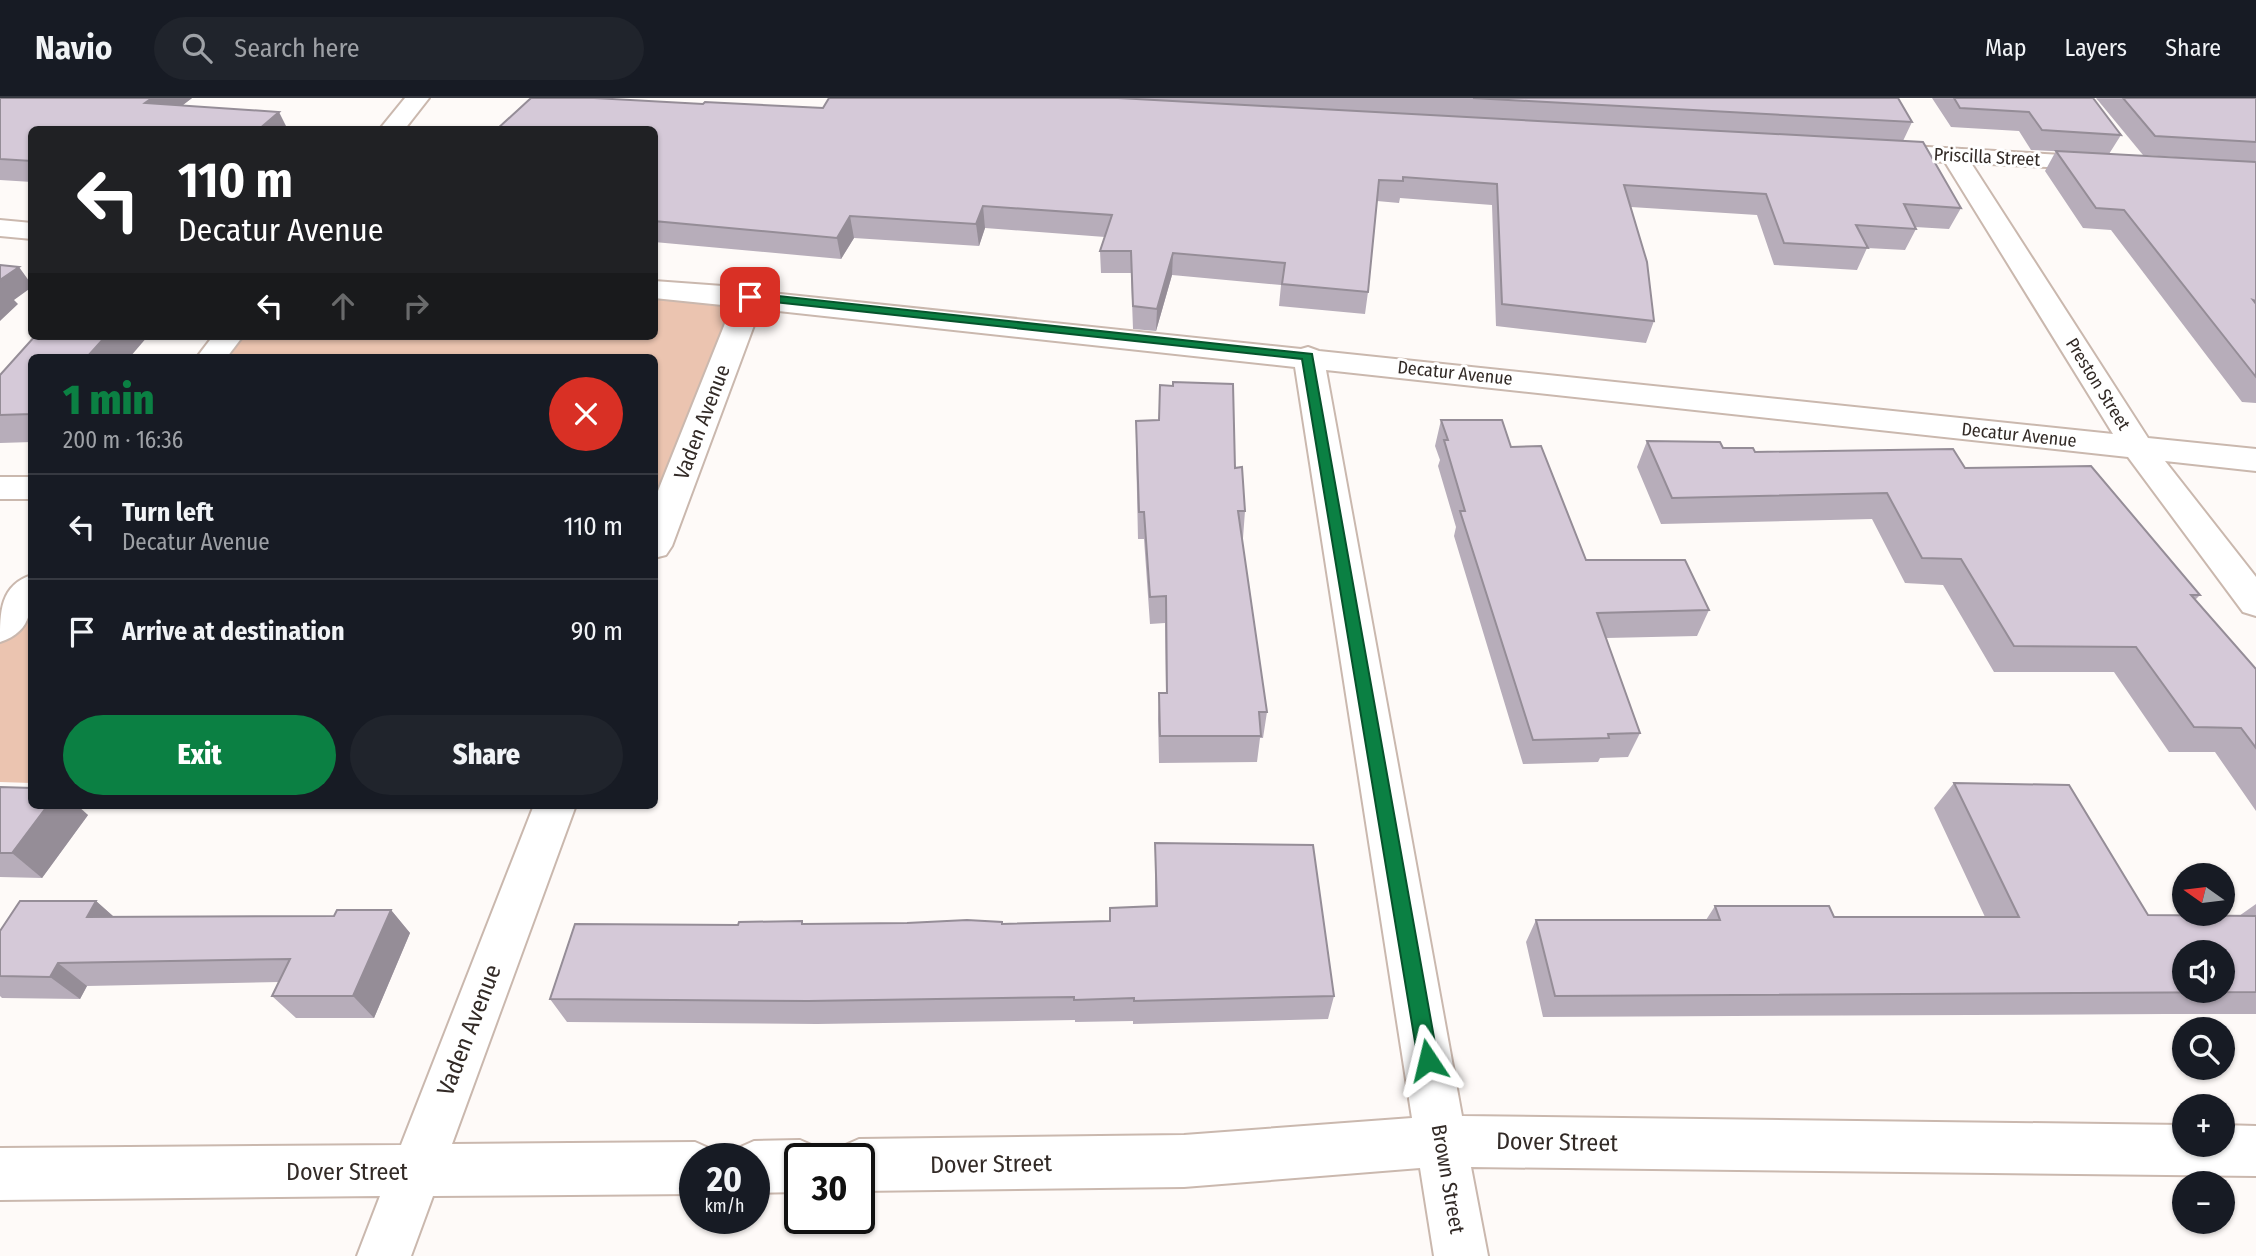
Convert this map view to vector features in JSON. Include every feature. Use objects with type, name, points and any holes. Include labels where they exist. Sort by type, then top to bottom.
[{"type":"street","points":[[394,126],[417,98]]},
{"type":"street","name":"Priscilla Street","points":[[1856,150],[1954,156],[2126,155]]},
{"type":"street","name":"Preston Street","points":[[1954,156],[2138,448],[2256,603]]},
{"type":"street","points":[[0,228],[28,231]]},
{"type":"street","name":"Decatur Avenue","points":[[658,289],[1308,356],[2256,460]]},
{"type":"street","name":"Vaden Avenue","points":[[658,536],[750,297]]},
{"type":"street","points":[[214,354],[225,340]]},
{"type":"street","name":"Brown Street","points":[[1308,356],[1461,1256]]},
{"type":"street","points":[[0,488],[28,488]]},
{"type":"street","points":[[0,628],[28,593]]},
{"type":"street","name":"Vaden Avenue","points":[[384,1256],[553,809]]},
{"type":"street","name":"Dover Street","points":[[875,1166],[1184,1161],[1442,1141],[2256,1151]]},
{"type":"street","name":"Dover Street","points":[[0,1174],[679,1168]]},
{"type":"shaded area","points":[[658,289],[750,297],[658,538],[658,354],[212,354],[223,340],[658,340]]},
{"type":"shaded area","points":[[28,592],[28,783],[0,782],[0,628]]},
{"type":"building","points":[[0,98],[152,98],[145,103],[279,112],[263,126],[28,126],[28,161],[0,159]]},
{"type":"building","points":[[531,98],[594,98],[823,108],[829,98],[1118,98],[1923,142],[1961,208],[1904,204],[1916,229],[1856,225],[1868,248],[1784,243],[1766,194],[1624,185],[1647,262],[1654,321],[1502,304],[1497,184],[1403,177],[1403,181],[1379,180],[1368,292],[1282,284],[1285,263],[1173,253],[1157,309],[1133,306],[1131,251],[1100,251],[1112,215],[983,206],[976,224],[850,216],[837,238],[658,221],[658,126],[500,126]]},
{"type":"building","points":[[1473,98],[1898,98],[1912,122]]},
{"type":"building","points":[[1954,98],[2093,98],[2121,135],[2042,130],[2029,112],[1960,108]]},
{"type":"building","points":[[2123,98],[2256,98],[2256,142],[2155,136]]},
{"type":"building","points":[[2056,151],[2256,162],[2256,301],[2253,300],[2256,304],[2256,377],[2124,210],[2096,208]]},
{"type":"building","points":[[0,265],[19,267],[0,280]]},
{"type":"building","points":[[31,340],[102,340],[90,354],[28,354],[28,414],[0,415],[0,375]]},
{"type":"building","points":[[1173,382],[1233,384],[1235,468],[1242,467],[1245,511],[1238,511],[1267,712],[1259,712],[1261,736],[1160,736],[1159,693],[1167,693],[1166,596],[1150,597],[1144,512],[1139,512],[1136,421],[1159,420],[1160,385],[1173,386]]},
{"type":"building","points":[[1441,420],[1502,420],[1511,447],[1541,446],[1586,560],[1685,560],[1709,610],[1597,613],[1640,733],[1608,734],[1609,738],[1533,740],[1460,511],[1465,511],[1444,440],[1448,440]]},
{"type":"building","points":[[1647,441],[1720,442],[1723,448],[1753,448],[1755,452],[1953,449],[1965,468],[2091,466],[2200,595],[2191,595],[2256,669],[2256,748],[2241,728],[2194,727],[2136,647],[2014,646],[1961,559],[1922,558],[1887,493],[1672,498]]},
{"type":"building","points":[[1954,783],[2069,785],[2148,915],[2172,915],[2172,926],[2235,926],[2235,916],[2256,916],[2256,992],[2235,992],[2235,940],[2172,940],[2172,992],[1555,996],[1536,920],[1720,920],[1715,906],[1829,906],[1834,917],[2019,917]]},
{"type":"building","points":[[0,787],[28,788],[28,809],[45,809],[12,853],[0,853]]},
{"type":"building","points":[[1155,843],[1313,845],[1334,996],[1134,1001],[1134,998],[1074,1000],[1074,997],[808,1001],[550,999],[575,924],[738,925],[739,922],[802,921],[802,924],[967,920],[1002,924],[1110,921],[1110,908],[1157,906]]},
{"type":"building","points":[[20,901],[96,901],[87,917],[334,916],[337,910],[391,910],[353,996],[272,996],[290,959],[58,963],[50,977],[0,976],[0,931]]},
{"type":"route","points":[[750,297],[1308,356],[1428,1060]]}]
